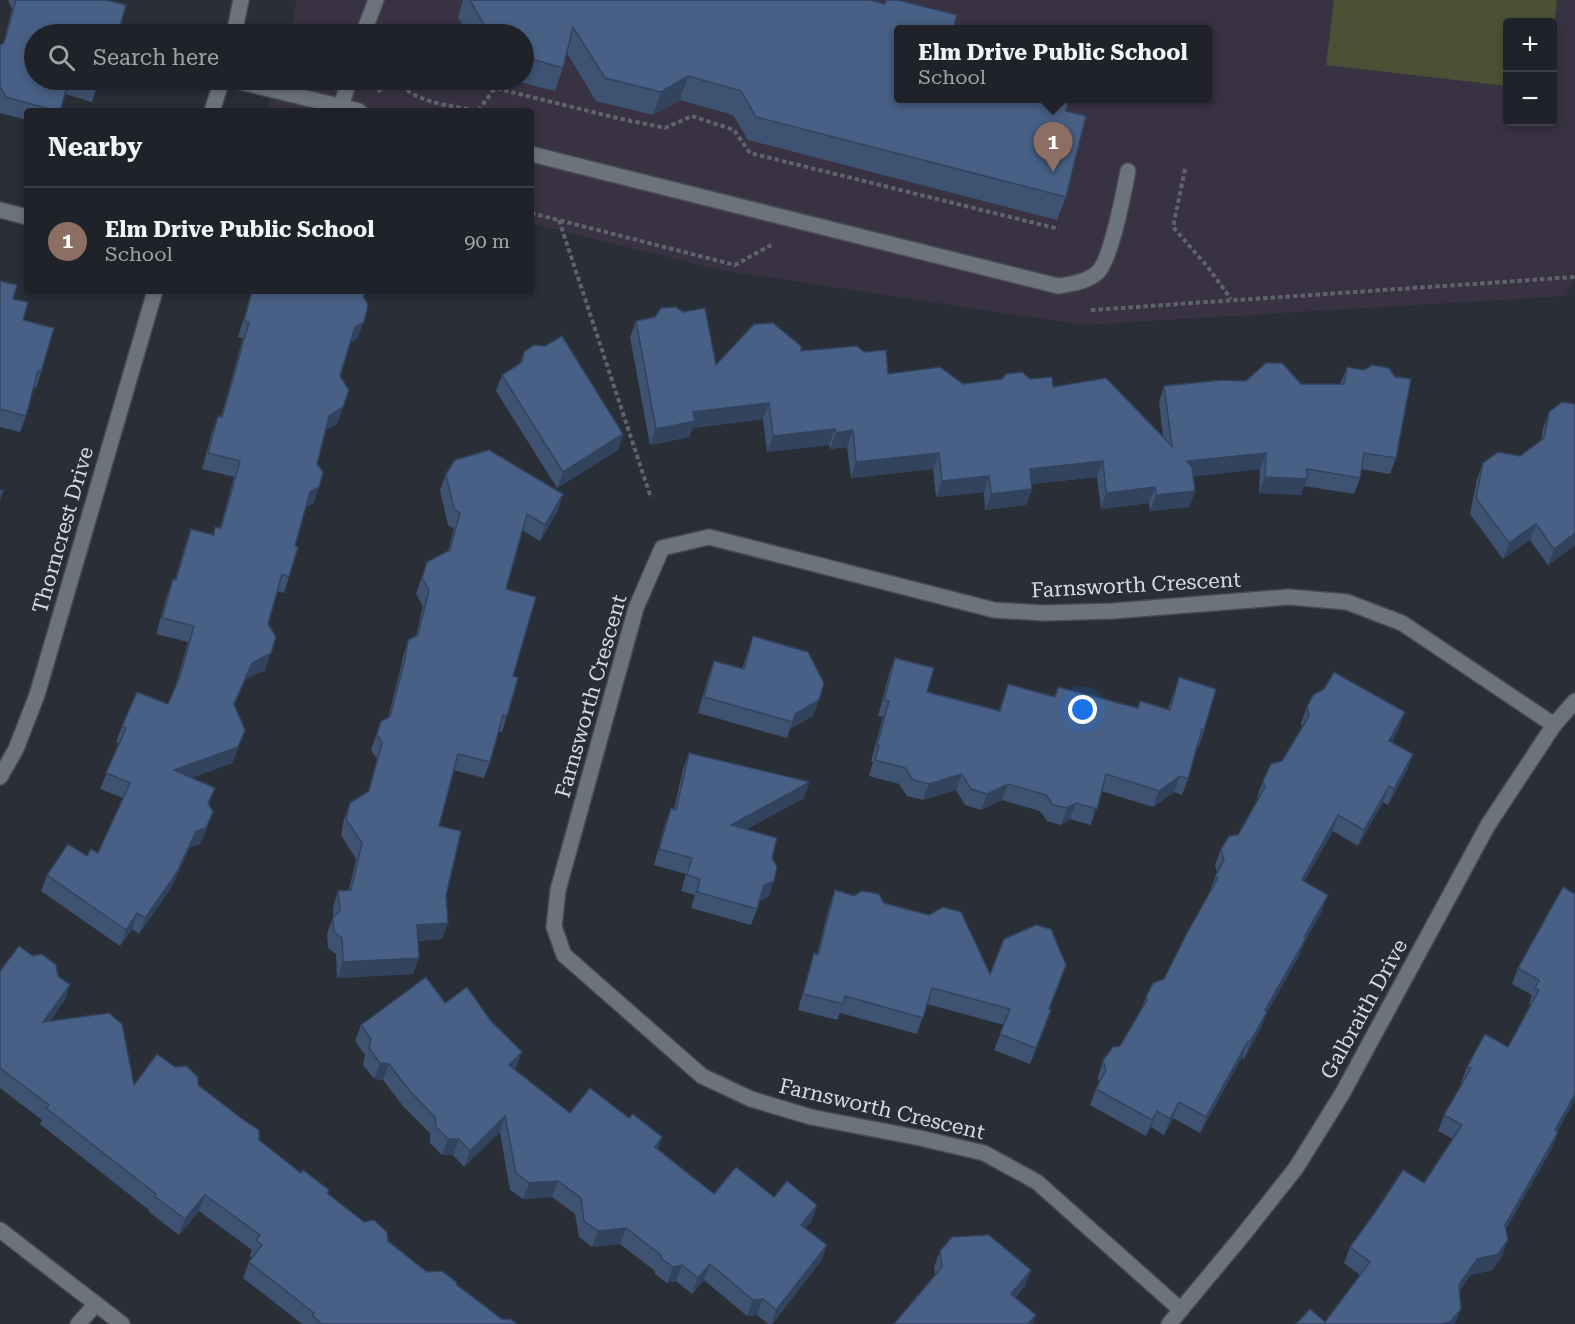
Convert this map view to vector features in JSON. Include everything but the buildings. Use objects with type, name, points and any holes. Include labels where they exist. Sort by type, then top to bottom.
[{"type":"street","points":[[236,24],[241,0]]},
{"type":"street","points":[[367,24],[376,0]]},
{"type":"street","points":[[213,108],[219,90]]},
{"type":"street","points":[[273,90],[346,108]]},
{"type":"street","points":[[341,107],[346,90]]},
{"type":"street","points":[[534,155],[1058,286],[1078,283],[1099,272],[1110,247],[1128,171]]},
{"type":"street","points":[[0,210],[24,216]]},
{"type":"street","name":"Thorncrest Drive","points":[[0,777],[16,749],[37,695],[154,294]]},
{"type":"street","name":"Farnsworth Crescent","points":[[1181,1310],[1037,1182],[984,1153],[811,1117],[741,1095],[702,1076],[564,955],[554,927],[558,890],[636,608],[662,548],[709,537],[994,610],[1044,613],[1113,611],[1289,597],[1347,602],[1401,623],[1554,725]]},
{"type":"street","name":"Galbraith Drive","points":[[1169,1324],[1296,1168],[1342,1094],[1488,825],[1554,725],[1575,701]]},
{"type":"street","points":[[0,1230],[122,1324]]},
{"type":"street","points":[[78,1324],[96,1304]]},
{"type":"path","points":[[406,90],[426,101],[462,108]]},
{"type":"path","points":[[480,108],[493,90]]},
{"type":"path","points":[[507,90],[665,128],[693,116],[734,130],[750,153],[1059,229]]},
{"type":"path","points":[[1185,169],[1173,227],[1207,266],[1231,300]]},
{"type":"path","points":[[534,214],[735,265],[773,244]]},
{"type":"path","points":[[559,220],[651,498]]},
{"type":"path","points":[[1058,286],[1090,310],[1575,277]]},
{"type":"shaded area","points":[[296,0],[1575,0],[1575,276],[1566,296],[1083,325],[720,270],[534,224],[534,108],[268,108],[273,90],[534,90],[534,24],[292,24]]},
{"type":"green space","points":[[1334,0],[1557,0],[1555,18],[1503,18],[1503,86],[1326,65]]},
{"type":"place","name":"Elm Drive Public School","points":[[1053,172]]}]
